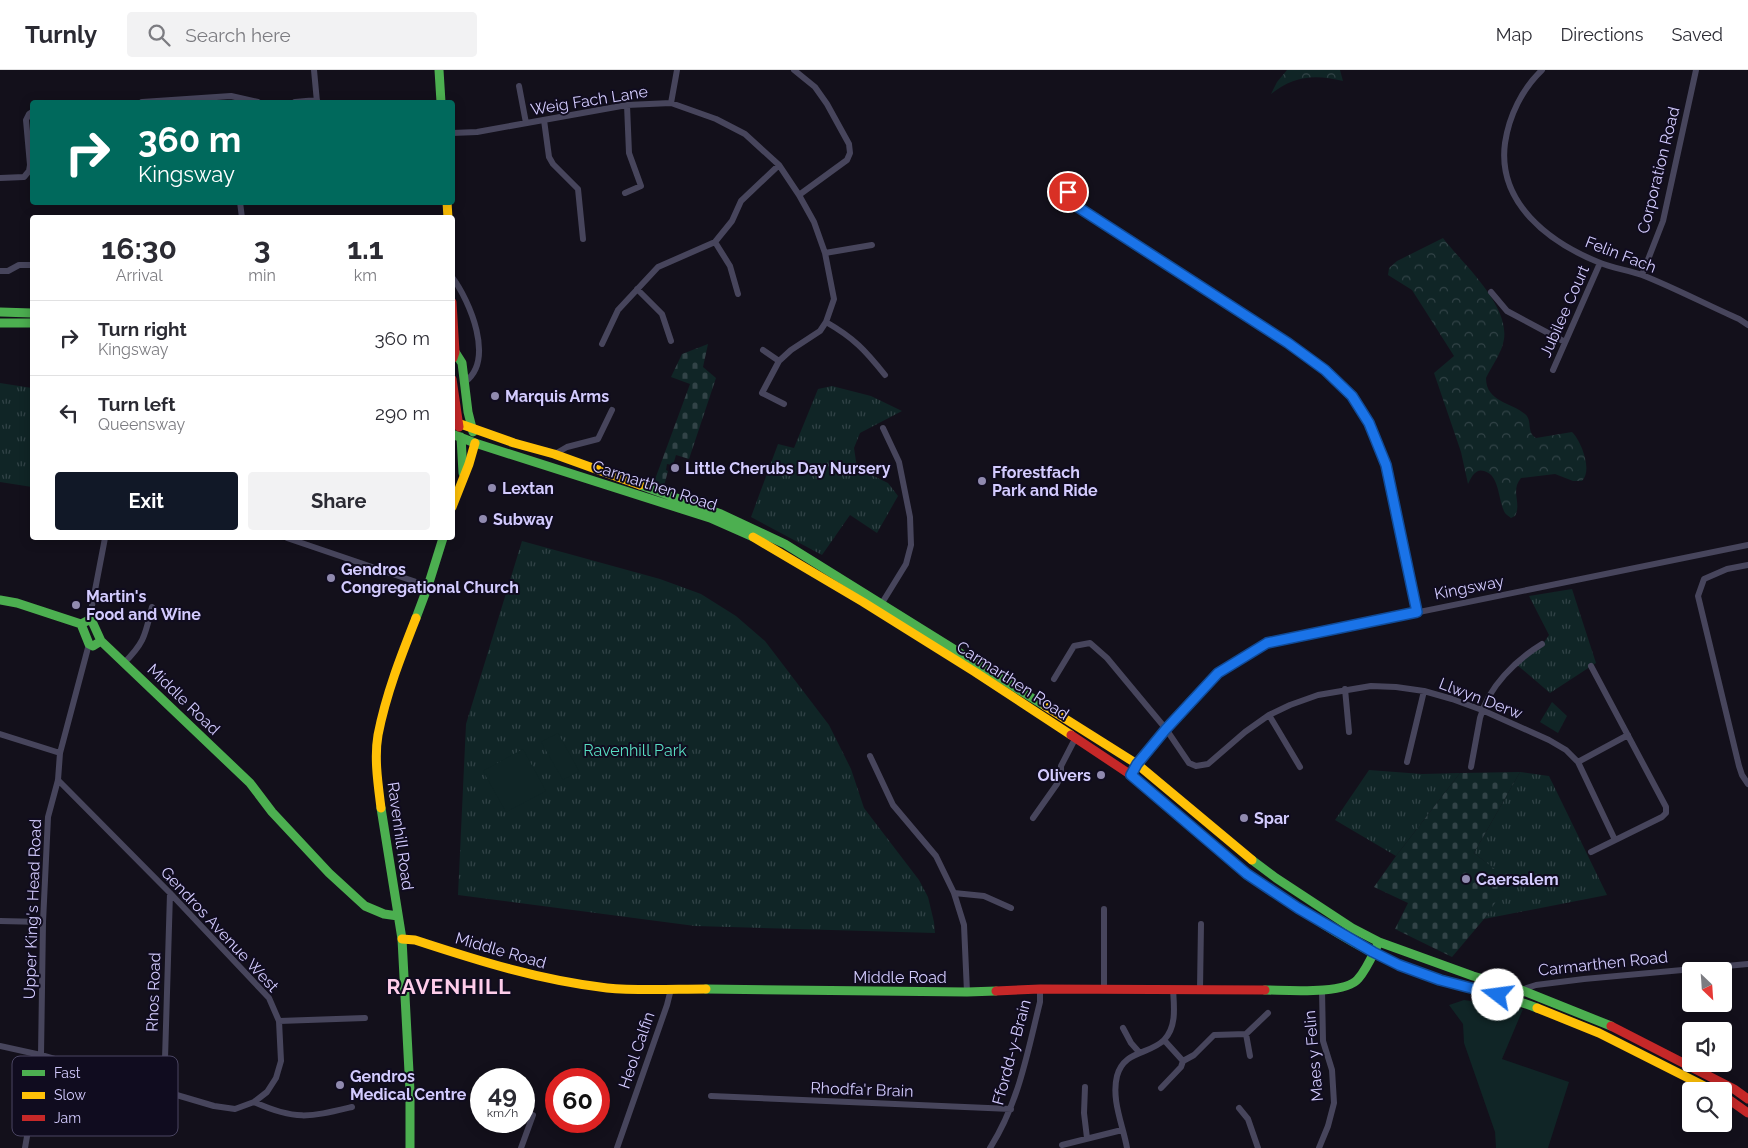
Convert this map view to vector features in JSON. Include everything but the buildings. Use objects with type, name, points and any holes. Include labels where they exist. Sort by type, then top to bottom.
[{"type":"main road","points":[[439,70],[441,100]]},
{"type":"main road","points":[[0,312],[30,313]]},
{"type":"main road","points":[[0,323],[30,323]]},
{"type":"main road","points":[[455,356],[462,363],[468,412],[475,443],[455,499]]},
{"type":"main road","points":[[455,422],[463,457],[462,480]]},
{"type":"main road","name":"Carmarthen Road","points":[[455,422],[514,443],[554,454],[695,504],[744,524],[785,544],[1137,764],[1241,852],[1276,878],[1352,928],[1379,942],[1454,970],[1521,990]]},
{"type":"main road","name":"Carmarthen Road","points":[[457,436],[694,513],[758,539],[863,602],[1131,775],[1247,874],[1298,908],[1399,965],[1440,980],[1517,1000]]},
{"type":"main road","name":"Ravenhill Road","points":[[410,1148],[410,1091],[402,939],[381,808],[377,774],[378,736],[396,668],[428,586],[442,540]]},
{"type":"main road","points":[[0,600],[17,603],[81,624]]},
{"type":"main road","points":[[91,618],[100,641],[93,646],[89,644],[81,624],[91,618]]},
{"type":"main road","name":"Middle Road","points":[[100,641],[250,784],[272,812],[336,879],[365,906],[384,914],[398,916]]},
{"type":"main road","name":"Middle Road","points":[[402,939],[415,940],[493,965],[543,978],[609,988],[967,992],[1040,989],[1322,990],[1340,988],[1358,980],[1379,942]]},
{"type":"main road","points":[[1521,990],[1625,1032],[1734,1089],[1748,1099]]},
{"type":"main road","points":[[1517,1000],[1599,1033],[1696,1082]]},
{"type":"main road","points":[[1732,1102],[1748,1113]]},
{"type":"street","points":[[314,70],[317,100]]},
{"type":"street","points":[[671,103],[677,70]]},
{"type":"street","points":[[794,70],[815,87],[849,144],[850,153],[848,160],[799,195]]},
{"type":"street","name":"Corporation Road","points":[[1642,276],[1663,222],[1696,70]]},
{"type":"street","name":"Felin Fach","points":[[1538,71],[1522,96],[1508,126],[1504,160],[1509,182],[1523,209],[1546,233],[1567,247],[1600,263],[1642,276],[1739,319],[1748,326]]},
{"type":"street","points":[[519,86],[526,123]]},
{"type":"street","points":[[172,100],[231,96],[249,100]]},
{"type":"street","name":"Weig Fach Lane","points":[[455,133],[477,132],[627,105],[671,103],[716,118],[745,134],[779,166],[799,195],[814,222],[826,253],[834,299],[826,322],[820,331],[790,350],[779,361],[762,393],[784,404]]},
{"type":"street","points":[[625,194],[641,186],[629,153],[627,105]]},
{"type":"street","points":[[30,113],[26,120],[30,156]]},
{"type":"street","points":[[544,120],[549,157],[553,164],[578,189],[583,238]]},
{"type":"street","points":[[602,344],[618,310],[658,267],[715,242],[732,222],[740,201],[779,166]]},
{"type":"street","points":[[0,178],[24,177],[30,168]]},
{"type":"street","points":[[1068,192],[1070,202],[1288,343],[1325,370],[1352,396],[1369,423],[1386,465],[1417,612]]},
{"type":"street","points":[[715,242],[730,266],[738,294]]},
{"type":"street","points":[[826,253],[872,245]]},
{"type":"street","name":"Jubilee Court","points":[[1553,370],[1600,263]]},
{"type":"street","points":[[0,271],[8,271],[19,265],[30,265]]},
{"type":"street","points":[[455,281],[462,290],[480,343],[476,370],[472,377],[465,382]]},
{"type":"street","points":[[637,289],[662,314],[671,341]]},
{"type":"street","points":[[1492,292],[1507,311],[1565,342]]},
{"type":"street","points":[[826,322],[846,333],[864,350],[884,375]]},
{"type":"street","points":[[763,350],[779,361]]},
{"type":"street","points":[[554,454],[566,447],[598,439],[612,410]]},
{"type":"street","points":[[882,603],[906,564],[911,545],[910,518],[899,462],[883,428]]},
{"type":"street","points":[[91,618],[105,540]]},
{"type":"street","points":[[293,540],[428,586]]},
{"type":"street","name":"Kingsway","points":[[1131,775],[1137,764],[1166,729],[1218,673],[1267,643],[1748,545]]},
{"type":"street","points":[[1748,564],[1727,569],[1704,580],[1698,596],[1739,766],[1748,784]]},
{"type":"street","points":[[124,663],[136,651],[144,638],[152,608]]},
{"type":"street","points":[[1054,679],[1074,646],[1090,643],[1107,658],[1166,729]]},
{"type":"street","name":"Upper King's Head Road","points":[[41,1055],[47,822],[58,780],[60,753],[89,644]]},
{"type":"street","points":[[1470,767],[1482,710],[1513,666],[1542,644]]},
{"type":"street","points":[[1591,666],[1666,807],[1666,813],[1662,817],[1591,852]]},
{"type":"street","name":"Llwyn Derw","points":[[1166,729],[1189,763],[1200,766],[1208,764],[1245,732],[1290,704],[1318,695],[1371,686],[1424,691],[1482,710],[1554,742],[1566,750],[1578,762],[1615,840]]},
{"type":"street","points":[[1345,689],[1349,732]]},
{"type":"street","points":[[1407,762],[1424,691]]},
{"type":"street","points":[[1270,715],[1300,767]]},
{"type":"street","points":[[0,734],[60,753]]},
{"type":"street","points":[[1578,762],[1628,735]]},
{"type":"street","points":[[1034,818],[1057,784],[1061,775],[1061,766],[1076,739]]},
{"type":"street","points":[[870,756],[893,805],[936,856],[954,894],[964,925],[967,992]]},
{"type":"street","name":"Gendros Avenue West","points":[[58,780],[170,893],[269,998],[280,1021],[281,1061],[276,1078],[267,1092],[254,1102],[236,1109],[214,1106],[178,1096]]},
{"type":"street","name":"Rhos Road","points":[[165,1056],[170,893]]},
{"type":"street","points":[[954,894],[984,896],[1011,908]]},
{"type":"street","points":[[1104,909],[1104,990]]},
{"type":"street","points":[[0,921],[43,922]]},
{"type":"street","points":[[1200,989],[1201,924]]},
{"type":"street","name":"Carmarthen Road","points":[[1517,1000],[1521,990],[1536,985],[1748,964]]},
{"type":"street","name":"Heol Calfin","points":[[617,1148],[671,989]]},
{"type":"street","name":"Ffordd-y-Brain","points":[[990,1148],[1011,1109],[1024,1069],[1040,1002],[1040,989]]},
{"type":"street","points":[[1127,1148],[1116,1099],[1117,1076],[1123,1064],[1139,1052],[1164,1040],[1174,1017],[1173,989]]},
{"type":"street","name":"Maes y Felin","points":[[1319,1148],[1328,1126],[1334,1103],[1332,1070],[1323,1041],[1322,990]]},
{"type":"street","points":[[1161,1088],[1181,1067],[1183,1061],[1194,1055],[1214,1035],[1246,1034],[1268,1012]]},
{"type":"street","points":[[280,1021],[364,1018]]},
{"type":"street","points":[[1124,1028],[1139,1052]]},
{"type":"street","points":[[1246,1034],[1250,1056]]},
{"type":"street","points":[[1164,1040],[1183,1061]]},
{"type":"street","points":[[0,1046],[44,1056]]},
{"type":"street","points":[[1085,1087],[1084,1114],[1087,1138]]},
{"type":"street","name":"Rhodfa'r Brain","points":[[711,1096],[1011,1109]]},
{"type":"street","points":[[254,1102],[275,1112],[297,1117],[320,1115],[352,1107]]},
{"type":"street","points":[[1239,1108],[1248,1119],[1258,1148]]},
{"type":"street","points":[[1062,1145],[1122,1130]]},
{"type":"street","points":[[521,1148],[526,1133]]},
{"type":"green space","points":[[1287,70],[1340,70],[1343,81],[1314,77],[1305,78],[1288,83],[1271,94],[1277,82]]},
{"type":"green space","points":[[1443,238],[1492,298],[1504,326],[1503,344],[1486,378],[1490,392],[1495,397],[1525,414],[1529,420],[1531,433],[1536,438],[1572,432],[1585,456],[1586,470],[1582,481],[1573,481],[1555,474],[1521,478],[1516,488],[1517,511],[1515,516],[1511,518],[1505,513],[1496,483],[1489,473],[1481,470],[1478,471],[1468,484],[1461,452],[1434,373],[1454,356],[1412,290],[1388,275],[1389,268],[1397,261]]},
{"type":"green space","points":[[708,344],[703,367],[716,378],[689,459],[676,455],[673,465],[667,464],[666,470],[668,471],[664,486],[654,482],[690,384],[671,377],[682,354]]},
{"type":"green space","points":[[0,383],[30,388],[30,487],[0,482]]},
{"type":"green space","points":[[832,386],[871,396],[902,411],[860,433],[854,448],[857,468],[888,483],[898,496],[877,533],[850,515],[822,555],[751,517],[778,444],[794,448],[818,389]]},
{"type":"green space","name":"Ravenhill Park","points":[[522,541],[660,579],[701,594],[736,616],[765,641],[829,725],[851,769],[864,808],[919,880],[928,897],[935,933],[695,926],[458,895],[466,724]]},
{"type":"green space","points":[[1572,589],[1596,663],[1550,693],[1516,664],[1542,645],[1549,635],[1529,596]]},
{"type":"green space","points":[[1552,702],[1567,716],[1558,733],[1540,722]]},
{"type":"green space","points":[[558,733],[579,771],[563,780],[541,742]]},
{"type":"green space","points":[[523,749],[546,791],[506,812],[483,771]]},
{"type":"green space","points":[[1369,770],[1422,774],[1460,773],[1396,856],[1335,820]]},
{"type":"green space","points":[[1520,772],[1549,776],[1607,895],[1484,919],[1509,881],[1474,853]]},
{"type":"green space","points":[[1520,772],[1474,853],[1510,881],[1484,919],[1452,957],[1395,929],[1408,903],[1374,887],[1460,773]]},
{"type":"green space","points":[[1464,1000],[1523,1009],[1502,1059],[1569,1082],[1548,1148],[1496,1148],[1495,1132],[1464,1043],[1463,1024],[1449,1005]]},
{"type":"traffic: fast","points":[[439,70],[441,100]]},
{"type":"traffic: fast","points":[[0,312],[30,313]]},
{"type":"traffic: fast","points":[[0,323],[30,323]]},
{"type":"traffic: fast","points":[[455,352],[462,363],[468,412],[473,432]]},
{"type":"traffic: fast","points":[[455,435],[710,518],[753,537]]},
{"type":"traffic: fast","points":[[461,437],[463,473]]},
{"type":"traffic: fast","points":[[640,485],[721,514],[785,544],[1045,706]]},
{"type":"traffic: fast","points":[[416,618],[442,540]]},
{"type":"traffic: fast","points":[[0,600],[17,603],[81,624]]},
{"type":"traffic: fast","points":[[81,624],[91,619],[101,641]]},
{"type":"traffic: fast","points":[[81,624],[89,644],[93,646],[101,641]]},
{"type":"traffic: fast","points":[[101,641],[250,783],[272,812],[329,873],[365,906],[384,914],[398,916]]},
{"type":"traffic: fast","points":[[381,808],[402,939],[410,1091],[410,1148]]},
{"type":"traffic: fast","points":[[1252,860],[1352,928],[1379,942],[1473,976],[1521,990],[1611,1026]]},
{"type":"traffic: fast","points":[[1274,892],[1319,922],[1383,958],[1416,972],[1503,996],[1537,1008]]},
{"type":"traffic: fast","points":[[1265,990],[1328,990],[1351,984],[1364,971],[1379,942]]},
{"type":"traffic: fast","points":[[706,989],[996,991]]},
{"type":"traffic: slow","points":[[447,205],[448,215]]},
{"type":"traffic: slow","points":[[455,422],[514,443],[554,454],[640,485]]},
{"type":"traffic: slow","points":[[455,499],[475,443]]},
{"type":"traffic: slow","points":[[753,537],[863,602],[1071,735]]},
{"type":"traffic: slow","points":[[381,808],[376,762],[378,735],[399,661],[416,618]]},
{"type":"traffic: slow","points":[[1045,706],[1137,764],[1252,860]]},
{"type":"traffic: slow","points":[[402,939],[415,940],[509,969],[582,985],[631,989],[706,989]]},
{"type":"traffic: slow","points":[[1537,1008],[1599,1033],[1696,1082]]},
{"type":"traffic: jam","points":[[455,400],[459,427]]},
{"type":"traffic: jam","points":[[1071,735],[1131,775],[1247,874],[1274,892]]},
{"type":"traffic: jam","points":[[996,991],[1040,989],[1265,990]]},
{"type":"traffic: jam","points":[[1611,1026],[1734,1089],[1748,1099]]},
{"type":"traffic: jam","points":[[1732,1102],[1748,1113]]},
{"type":"place","name":"Marquis Arms","points":[[495,396]]},
{"type":"place","name":"Little Cherubs Day Nursery","points":[[675,468]]},
{"type":"place","name":"Fforestfach Park and Ride","points":[[982,481]]},
{"type":"place","name":"Lextan","points":[[492,488]]},
{"type":"place","name":"Subway","points":[[483,519]]},
{"type":"place","name":"Gendros Congregational Church","points":[[331,578]]},
{"type":"place","name":"Martin's Food and Wine","points":[[76,605]]},
{"type":"place","name":"Olivers","points":[[1101,775]]},
{"type":"place","name":"Spar","points":[[1244,818]]},
{"type":"place","name":"Caersalem","points":[[1466,879]]},
{"type":"place","name":"Gendros Medical Centre","points":[[340,1085]]},
{"type":"district","name":"RAVENHILL","points":[[449,987]]},
{"type":"route","points":[[1068,192],[1070,202],[1288,343],[1325,370],[1352,396],[1369,423],[1386,465],[1417,612],[1267,643],[1218,673],[1166,729],[1137,764],[1131,775],[1247,874],[1298,908],[1399,965],[1440,980],[1498,995]]}]
